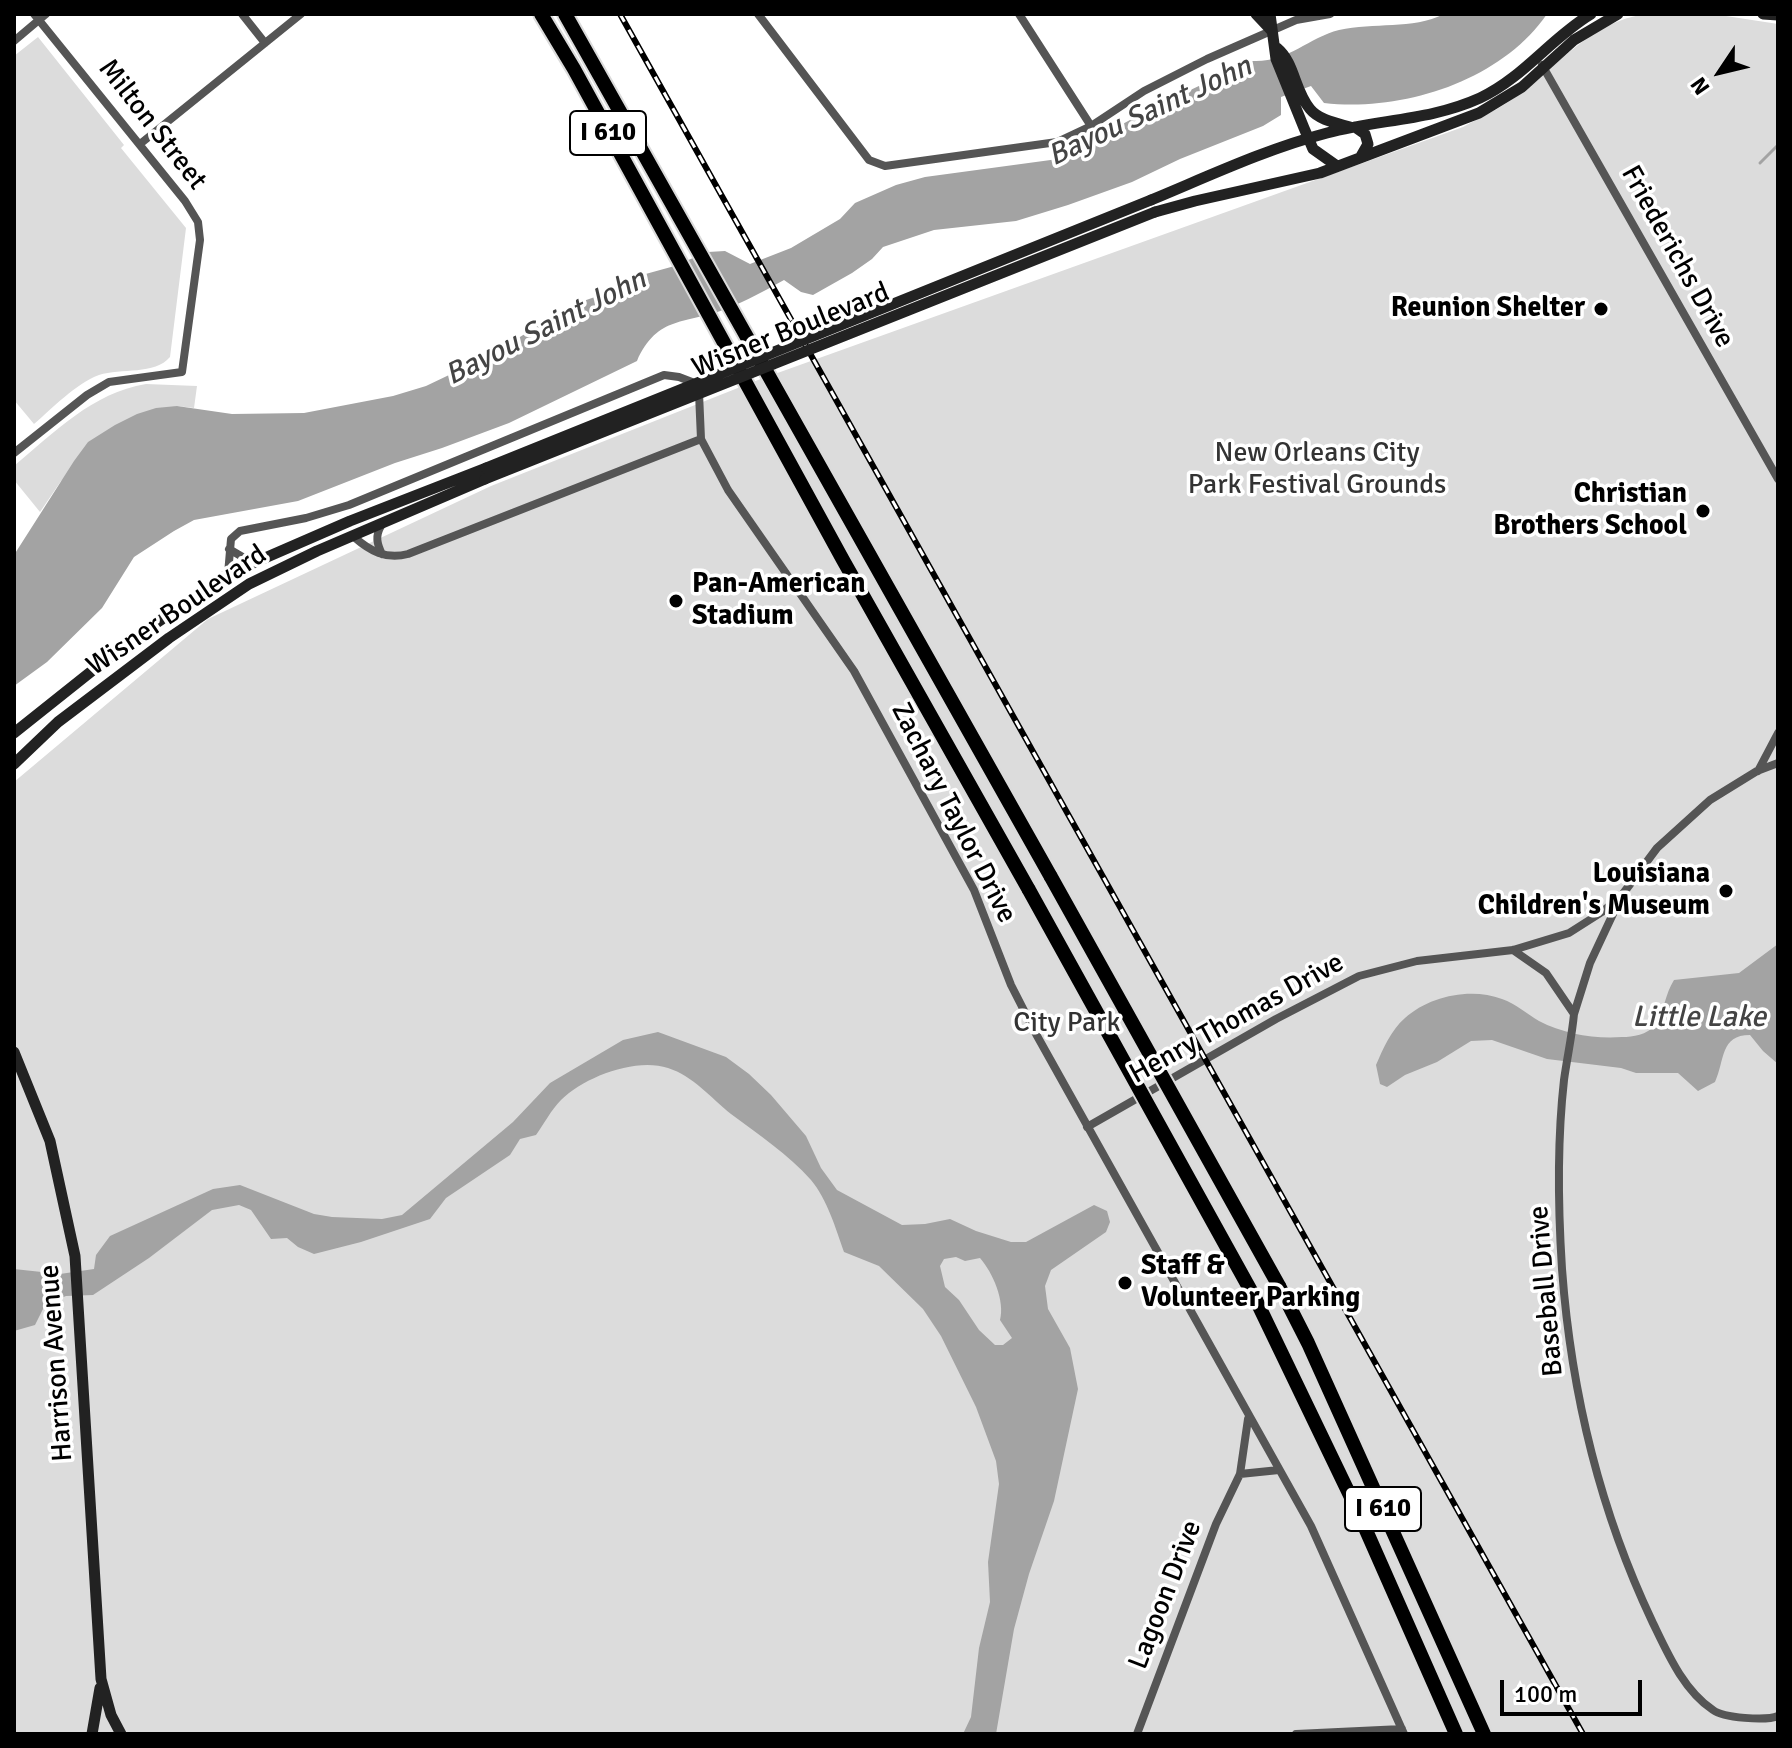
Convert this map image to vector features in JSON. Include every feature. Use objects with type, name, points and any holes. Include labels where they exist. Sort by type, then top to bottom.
[{"type":"highway","name":"I 610","points":[[541,14],[1256,1300],[1358,1512],[1456,1734]]},
{"type":"highway","name":"I 610","points":[[565,14],[1279,1286],[1314,1356],[1484,1734]]},
{"type":"street","points":[[242,14],[265,43]]},
{"type":"street","points":[[140,144],[301,14]]},
{"type":"street","points":[[758,14],[869,160],[885,166],[1057,142],[1091,126],[1144,91],[1271,30],[1314,15],[1330,14]]},
{"type":"street","points":[[1019,14],[1091,126]]},
{"type":"street","points":[[1256,14],[1271,30]]},
{"type":"street","points":[[1270,14],[1271,30],[1295,92],[1308,139],[1313,149],[1337,166]]},
{"type":"street","name":"Wisner Boulevard","points":[[14,733],[116,651],[228,574],[251,562],[486,474],[1155,212],[1320,173],[1479,113],[1511,94],[1564,33],[1591,14]]},
{"type":"street","name":"Wisner Boulevard","points":[[14,764],[58,722],[169,638],[249,584],[381,526],[486,474],[1258,156],[1353,127],[1412,120],[1464,105],[1541,63],[1580,35],[1618,14]]},
{"type":"street","points":[[1763,14],[1778,15]]},
{"type":"street","points":[[14,41],[40,16]]},
{"type":"street","name":"Milton Street","points":[[14,453],[87,395],[109,382],[182,372],[200,231],[193,213],[40,16]]},
{"type":"street","name":"Friederichs Drive","points":[[1541,63],[1778,479]]},
{"type":"street","points":[[1295,92],[1310,110],[1325,120],[1353,127],[1365,134],[1368,144],[1360,159]]},
{"type":"street","name":"Zachary Taylor Drive","points":[[229,549],[231,539],[240,531],[306,518],[349,505],[664,375],[692,382],[699,393],[701,439],[749,522],[854,671],[974,890],[1011,985],[1248,1418],[1311,1526],[1403,1731]]},
{"type":"street","points":[[354,537],[382,555],[394,558],[701,439]]},
{"type":"street","points":[[381,526],[377,532],[377,543],[382,555]]},
{"type":"street","points":[[228,574],[229,549],[251,562]]},
{"type":"street","points":[[158,622],[169,638]]},
{"type":"street","points":[[1757,771],[1778,733]]},
{"type":"street","name":"Henry Thomas Drive","points":[[1087,1127],[1276,1019],[1359,976],[1417,961],[1513,950],[1569,933],[1622,895],[1657,848],[1710,800],[1757,771],[1778,763]]},
{"type":"street","name":"Baseball Drive","points":[[1622,895],[1590,963],[1573,1019],[1564,1081],[1559,1147],[1560,1212],[1570,1347],[1590,1448],[1606,1504],[1635,1584],[1673,1664],[1694,1694],[1715,1712],[1738,1717],[1778,1716]]},
{"type":"street","points":[[1513,950],[1546,973],[1573,1019]]},
{"type":"street","name":"Harrison Avenue","points":[[14,1052],[50,1141],[75,1256],[101,1679],[92,1734]]},
{"type":"street","name":"Lagoon Drive","points":[[1137,1734],[1216,1524],[1240,1474],[1248,1418]]},
{"type":"street","points":[[1240,1474],[1279,1470]]},
{"type":"street","name":"Harrison Avenue","points":[[101,1679],[111,1715],[121,1734]]},
{"type":"street","points":[[1296,1734],[1403,1731]]},
{"type":"green space","name":"City Park","points":[[1646,14],[1713,14],[1778,24],[1778,1734],[14,1734],[14,782],[208,619],[491,486],[758,380],[1463,127],[1517,96],[1591,35],[1626,19]]},
{"type":"green space","points":[[38,37],[186,228],[170,357],[156,366],[108,373],[90,379],[34,424],[14,400],[14,56]]},
{"type":"green space","points":[[146,384],[197,386],[194,408],[177,406],[61,481],[40,512],[14,480],[14,466],[91,405]]},
{"type":"water","name":"Bayou Saint John","points":[[1444,14],[1547,14],[1504,57],[1448,87],[1386,102],[1354,105],[1324,103],[1311,86],[1281,97],[1281,115],[1263,126],[1132,182],[1016,221],[934,230],[883,247],[852,273],[813,295],[801,292],[784,280],[726,309],[664,328],[645,346],[637,361],[509,423],[298,501],[194,520],[134,557],[102,608],[47,662],[14,686],[14,555],[88,442],[137,414],[177,406],[232,414],[304,413],[393,396],[426,386],[493,354],[569,306],[615,290],[642,275],[708,252],[725,251],[750,264],[791,248],[840,219],[855,203],[896,185],[925,177],[1058,159],[1085,152],[1119,126],[1150,109],[1252,61],[1276,58],[1339,30],[1406,24]]},
{"type":"water","name":"Little Lake","points":[[1778,944],[1778,1064],[1750,1035],[1740,1036],[1728,1044],[1715,1082],[1698,1091],[1678,1073],[1636,1073],[1621,1068],[1547,1059],[1492,1040],[1471,1041],[1387,1087],[1380,1084],[1376,1065],[1392,1034],[1415,1010],[1438,999],[1464,994],[1490,995],[1549,1026],[1579,1035],[1635,1036],[1655,1025],[1674,980],[1739,973]]},
{"type":"water","points":[[658,1032],[726,1057],[771,1095],[806,1136],[821,1168],[837,1190],[902,1225],[950,1219],[1011,1242],[1026,1242],[1094,1205],[1107,1211],[1110,1222],[1106,1232],[1051,1270],[1045,1286],[1048,1309],[1070,1348],[1078,1389],[1054,1501],[1014,1629],[996,1734],[963,1734],[971,1717],[979,1648],[990,1602],[988,1562],[999,1484],[996,1461],[976,1407],[941,1336],[923,1309],[879,1266],[844,1252],[826,1205],[811,1180],[783,1153],[694,1082],[668,1068],[655,1065],[626,1067],[583,1084],[557,1104],[536,1135],[520,1139],[510,1155],[446,1198],[430,1219],[314,1254],[287,1238],[271,1239],[251,1210],[239,1205],[212,1210],[149,1258],[93,1295],[66,1296],[45,1305],[35,1325],[14,1331],[14,1269],[60,1274],[94,1269],[96,1255],[110,1236],[213,1189],[240,1185],[314,1214],[332,1217],[382,1219],[402,1215],[513,1122],[550,1083],[623,1040]],"holes":[[[956,1257],[965,1261],[980,1258],[993,1279],[1001,1304],[1000,1320],[1012,1338],[1003,1345],[995,1345],[979,1330],[959,1300],[945,1287],[940,1266],[944,1259]]]},
{"type":"waterway","points":[[1760,163],[1778,145]]},
{"type":"railway","points":[[620,14],[1583,1734]]},
{"type":"place","name":"Reunion Shelter","points":[[1601,309]]},
{"type":"place","name":"Christian Brothers School","points":[[1703,511]]},
{"type":"place","name":"Pan-American Stadium","points":[[676,601]]},
{"type":"place","name":"Louisiana Children's Museum","points":[[1726,891]]},
{"type":"place","name":"Staff & Volunteer Parking","points":[[1125,1283]]},
{"type":"park label","name":"New Orleans City Park Festival Grounds","points":[[1317,470]]}]
